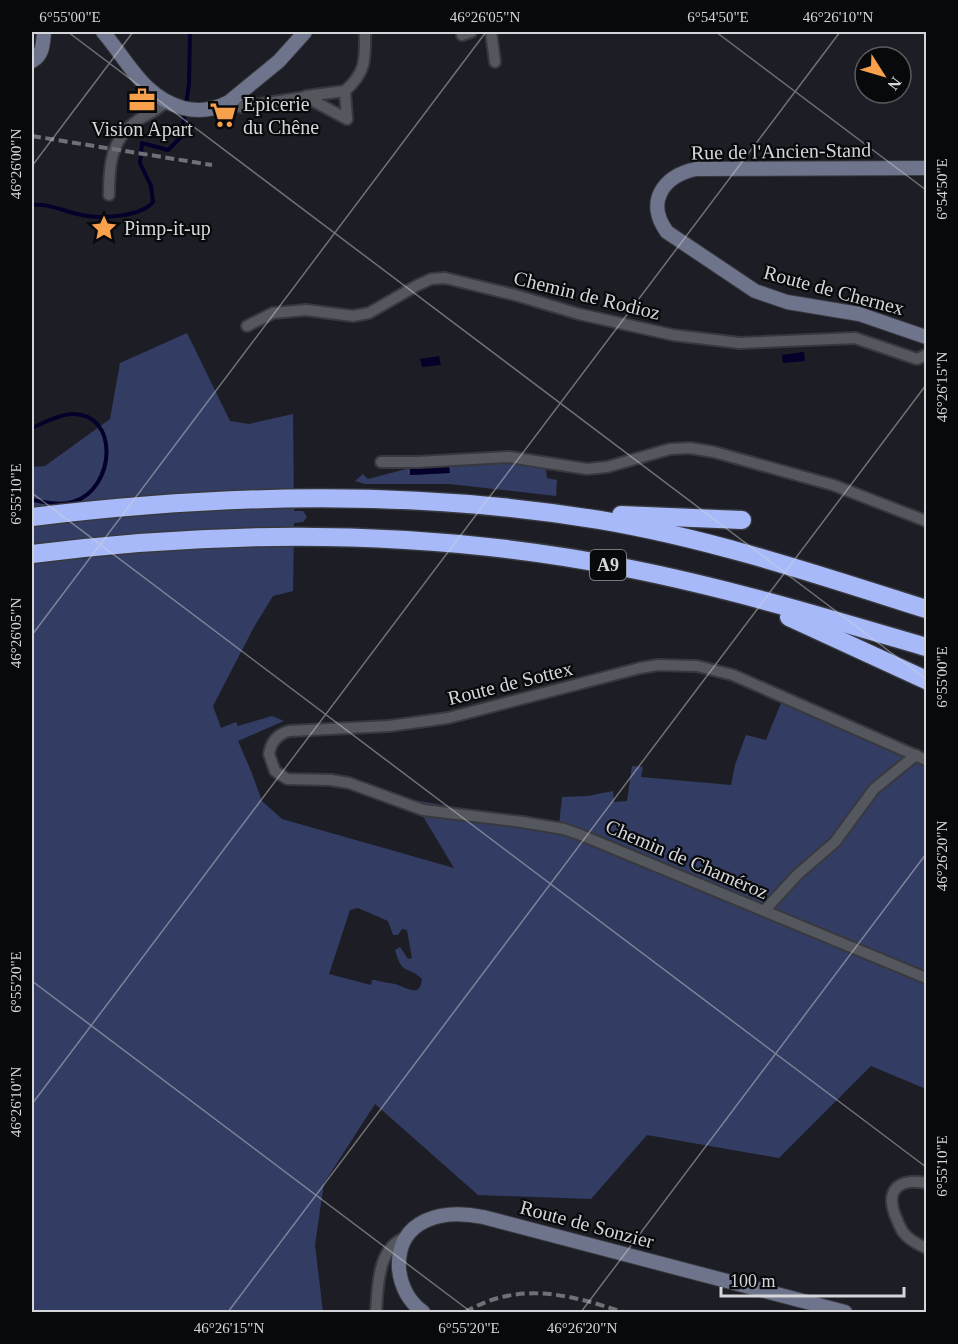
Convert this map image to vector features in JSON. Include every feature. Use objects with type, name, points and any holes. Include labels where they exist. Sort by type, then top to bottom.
[{"type":"highway","name":"A9","points":[[32,517],[144,505],[329,497],[406,499],[527,509],[696,540],[927,609]]},
{"type":"highway","points":[[527,509],[742,520]]},
{"type":"highway","name":"A9","points":[[32,554],[121,544],[280,536],[431,541],[524,551],[626,568],[738,594],[927,647]]},
{"type":"highway","points":[[738,594],[927,680]]},
{"type":"street","points":[[33,61],[41,52],[44,32]]},
{"type":"street","points":[[103,32],[139,80],[167,103],[194,111],[219,107],[229,102],[279,61],[305,32]]},
{"type":"street","points":[[229,102],[240,107],[345,91],[362,71],[366,57],[364,32]]},
{"type":"street","points":[[491,32],[495,63]]},
{"type":"street","points":[[306,96],[347,119],[345,91]]},
{"type":"street","points":[[109,195],[110,159],[117,144],[135,122],[167,103]]},
{"type":"street","name":"Rue de l'Ancien-Stand","points":[[658,207],[660,192],[664,185],[678,175],[696,169],[927,168]]},
{"type":"street","name":"Route de Chernex","points":[[658,207],[660,222],[667,232],[755,291],[788,302],[859,314],[927,337]]},
{"type":"street","name":"Chemin de Rodioz","points":[[247,326],[273,313],[306,310],[352,316],[369,313],[431,279],[445,278],[579,314],[708,341],[740,344],[855,338],[917,359],[927,355]]},
{"type":"street","points":[[381,462],[509,457],[587,469],[607,467],[670,449],[690,448],[714,452],[833,485],[927,521]]},
{"type":"street","name":"Route de Sottex","points":[[423,810],[349,783],[331,780],[287,779],[277,773],[271,765],[269,754],[271,746],[278,736],[289,731],[389,726],[448,718],[640,668],[679,664],[733,675],[921,758]]},
{"type":"street","points":[[764,911],[797,875],[835,842],[874,789],[921,758]]},
{"type":"street","name":"Chemin de Chaméroz","points":[[423,810],[564,829],[927,978]]},
{"type":"street","points":[[927,1183],[902,1183],[897,1185],[892,1196],[894,1212],[903,1232],[927,1248]]},
{"type":"street","name":"Route de Sonzier","points":[[406,1236],[416,1226],[430,1218],[461,1213],[476,1215],[845,1312]]},
{"type":"street","points":[[376,1312],[382,1263],[395,1241],[406,1236]]},
{"type":"street","points":[[406,1236],[401,1248],[400,1278],[405,1293],[423,1312]]},
{"type":"shaded area","points":[[187,333],[230,421],[249,424],[293,414],[294,511],[303,511],[307,517],[303,522],[294,523],[293,591],[273,596],[254,627],[213,706],[221,728],[236,722],[238,726],[272,716],[284,721],[238,741],[262,801],[282,819],[454,868],[424,818],[419,801],[559,825],[562,797],[588,796],[613,791],[614,802],[627,801],[632,766],[643,767],[641,777],[731,785],[735,765],[746,735],[766,740],[781,703],[926,767],[926,1089],[871,1066],[779,1158],[647,1135],[591,1199],[478,1195],[375,1104],[324,1183],[315,1245],[323,1312],[32,1312],[32,467],[45,466],[110,419],[120,363]],"holes":[[[358,908],[388,921],[393,935],[398,935],[402,929],[407,930],[412,958],[408,959],[400,947],[395,950],[400,964],[422,979],[418,989],[412,990],[375,980],[372,980],[371,985],[329,974],[350,910]]]},
{"type":"shaded area","points":[[804,352],[805,361],[783,363],[782,355]]},
{"type":"shaded area","points":[[439,356],[441,365],[422,367],[420,359]]},
{"type":"shaded area","points":[[502,461],[539,466],[546,470],[547,478],[557,480],[556,496],[449,484],[365,484],[355,481],[363,474],[368,479],[410,468],[411,475],[449,473],[449,466],[476,466],[476,463]]},
{"type":"shaded area","points":[[449,466],[450,473],[410,475],[410,468]]},
{"type":"waterway","points":[[186,105],[189,84],[190,32]]},
{"type":"waterway","points":[[32,205],[45,205],[99,217],[130,214],[147,207],[153,202],[151,186],[140,163],[142,143],[168,150],[181,137],[185,112]]},
{"type":"waterway","points":[[32,428],[66,415],[87,417],[98,425],[105,438],[106,452],[104,468],[98,482],[87,494],[73,502],[63,504],[32,500]]},
{"type":"railway","points":[[32,136],[212,165]]},
{"type":"railway","points":[[465,1312],[485,1302],[505,1296],[524,1294],[563,1296],[623,1312]]},
{"type":"place","name":"Vision Apart","points":[[142,100]]},
{"type":"place","name":"Epicerie du Chêne","points":[[223,115]]},
{"type":"place","name":"Pimp-it-up","points":[[104,228]]}]
